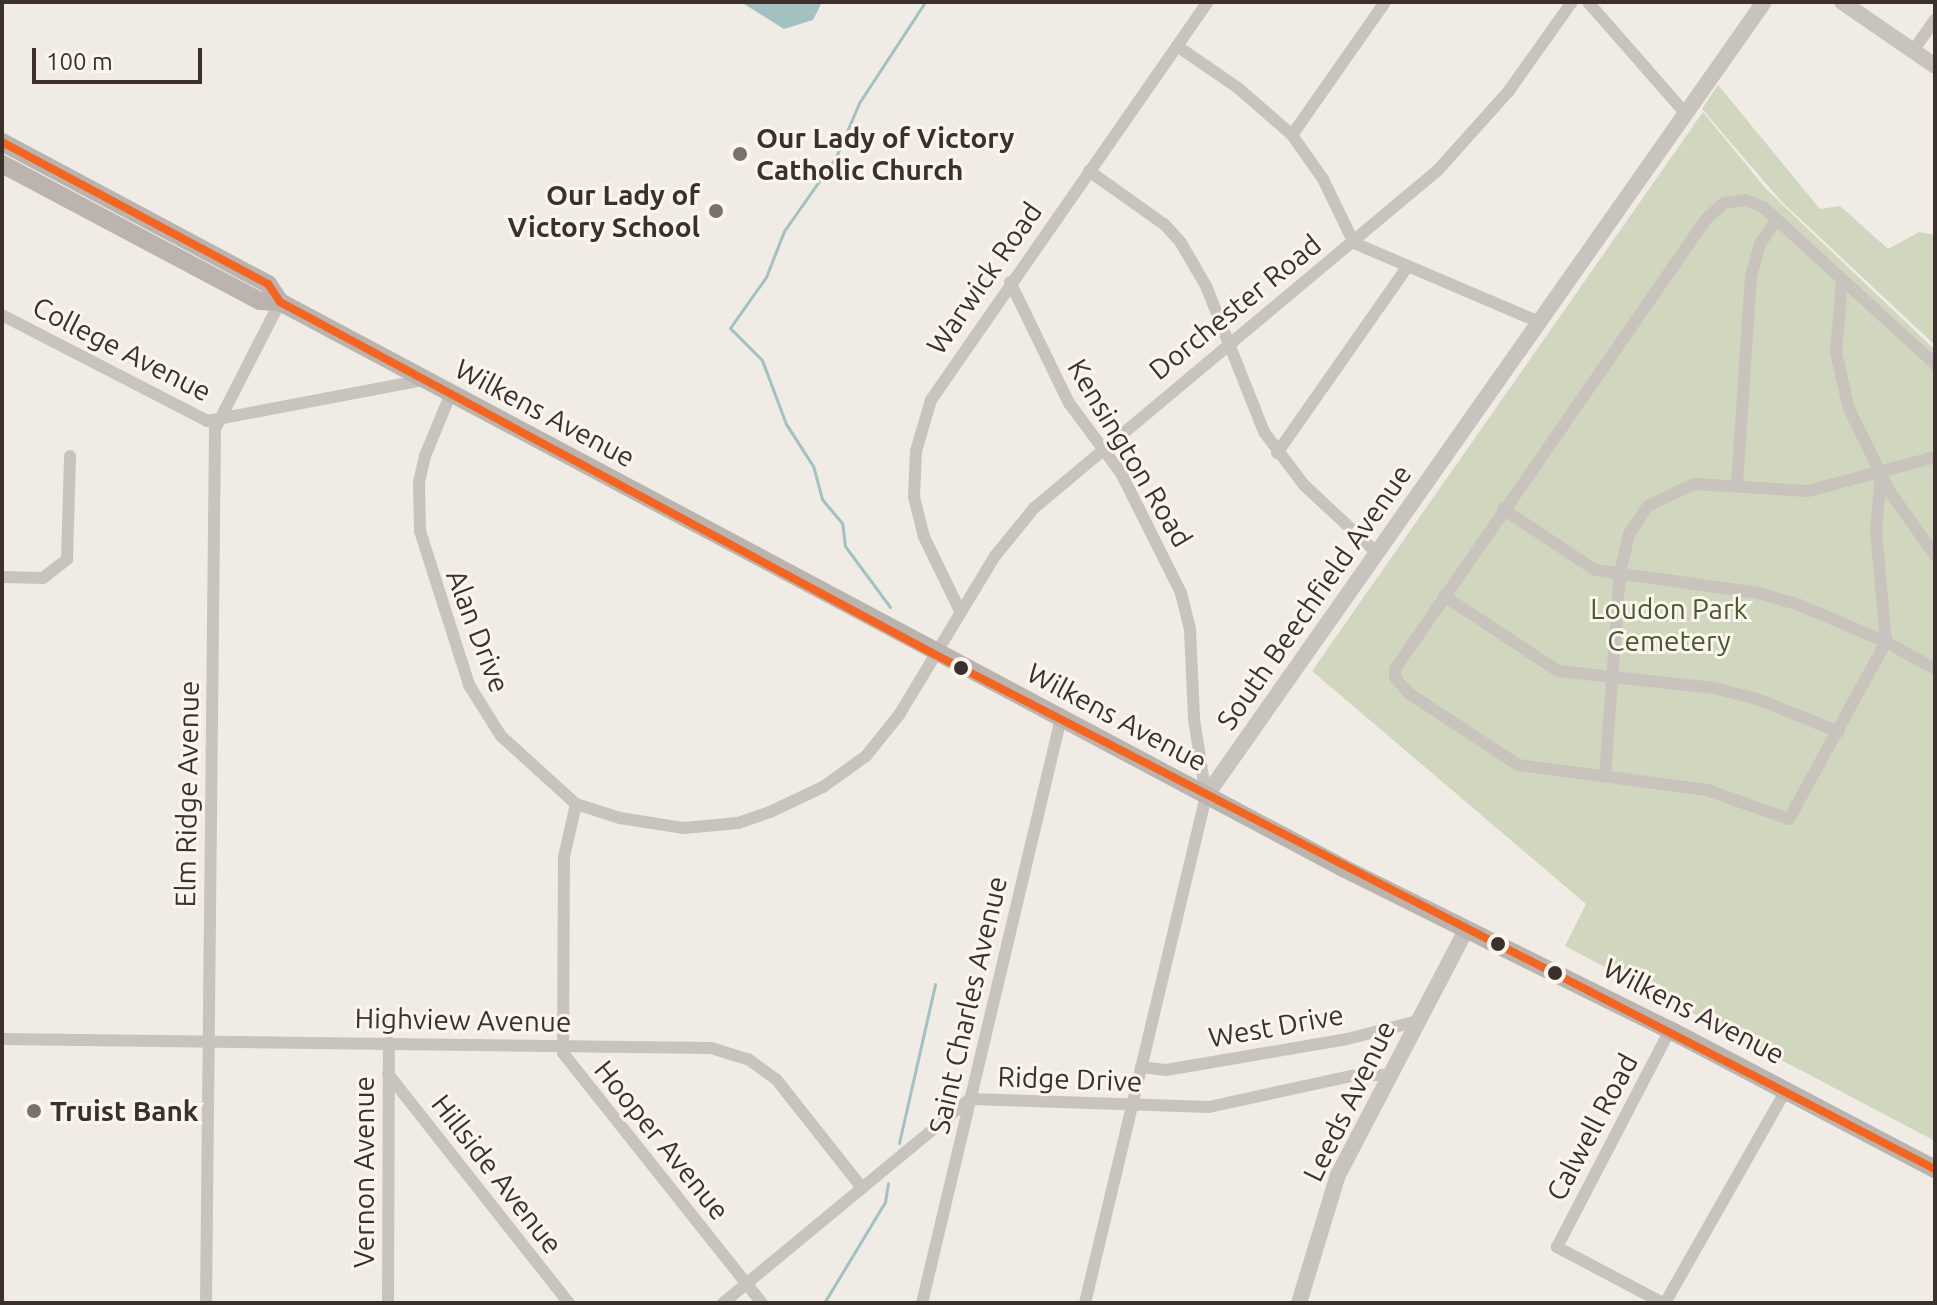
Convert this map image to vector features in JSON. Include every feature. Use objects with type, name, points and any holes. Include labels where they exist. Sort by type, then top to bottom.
[{"type":"main road","name":"Wilkens Avenue","points":[[2,142],[268,284],[280,302]]},
{"type":"main road","name":"Wilkens Avenue","points":[[2,164],[260,301],[280,302],[934,654],[1935,1169]]},
{"type":"street","name":"Warwick Road","points":[[960,611],[918,517],[916,451],[936,390],[1208,2]]},
{"type":"street","points":[[1292,135],[1385,2]]},
{"type":"street","name":"Dorchester Road","points":[[934,654],[1017,527],[1101,446],[1354,243],[1472,134],[1572,2]]},
{"type":"street","points":[[1588,2],[1686,114]]},
{"type":"street","name":"South Beechfield Avenue","points":[[1085,1303],[1206,796],[1764,2]]},
{"type":"street","points":[[1842,2],[1935,66]]},
{"type":"street","points":[[1913,51],[1935,19]]},
{"type":"street","points":[[1177,46],[1238,88],[1292,135],[1328,188],[1354,243],[1539,322]]},
{"type":"street","points":[[1089,171],[1165,225],[1181,243],[1206,286],[1252,407],[1277,453],[1324,507],[1377,553]]},
{"type":"street","points":[[1881,475],[1876,531],[1886,642],[1789,819],[1707,790],[1518,765],[1400,686],[1395,669],[1503,509],[1706,219],[1734,199],[1755,202],[1777,219],[1842,282],[1935,364]]},
{"type":"street","points":[[1737,485],[1751,276],[1760,244],[1777,219]]},
{"type":"street","points":[[1277,453],[1407,267]]},
{"type":"street","name":"Kensington Road","points":[[1010,282],[1069,403],[1144,513],[1181,593],[1190,630],[1194,719],[1206,796]]},
{"type":"street","points":[[1842,282],[1836,352],[1849,409],[1881,475],[1935,555]]},
{"type":"street","name":"Elm Ridge Avenue","points":[[206,1303],[215,429],[280,302]]},
{"type":"street","name":"College Avenue","points":[[2,315],[207,421],[220,418]]},
{"type":"street","points":[[220,418],[424,380]]},
{"type":"street","name":"Alan Drive","points":[[451,393],[419,483],[423,553],[484,713],[520,758],[576,804],[658,827],[707,827],[770,812],[823,787],[866,756],[899,715],[934,654]]},
{"type":"street","points":[[2,577],[50,576],[67,559],[70,456]]},
{"type":"street","points":[[1605,776],[1620,573],[1629,534],[1648,506],[1678,487],[1737,485],[1808,491],[1881,475],[1935,457]]},
{"type":"street","points":[[1503,509],[1584,566],[1758,593],[1797,604],[1886,642],[1935,669]]},
{"type":"street","points":[[1444,596],[1558,671],[1613,676],[1757,699],[1839,732]]},
{"type":"street","name":"Saint Charles Avenue","points":[[922,1303],[1061,718]]},
{"type":"street","name":"Hooper Avenue","points":[[576,804],[564,857],[563,1053],[762,1303]]},
{"type":"street","name":"Leeds Avenue","points":[[1299,1303],[1328,1201],[1388,1075],[1466,930]]},
{"type":"street","name":"West Drive","points":[[1141,1067],[1180,1067],[1347,1039],[1418,1021]]},
{"type":"street","name":"Calwell Road","points":[[1664,1303],[1557,1247],[1670,1030]]},
{"type":"street","name":"Highview Avenue","points":[[2,1039],[711,1048],[748,1059],[776,1079],[862,1188]]},
{"type":"street","name":"Vernon Avenue","points":[[388,1303],[389,1042]]},
{"type":"street","name":"Hillside Avenue","points":[[388,1074],[569,1303]]},
{"type":"street","name":"Ridge Drive","points":[[723,1303],[970,1099],[1209,1107],[1351,1076],[1388,1075]]},
{"type":"street","points":[[1664,1303],[1786,1090]]},
{"type":"green space","points":[[1718,85],[1820,209],[1840,206],[1888,249],[1919,232],[1935,235],[1935,345],[1782,202],[1702,109]]},
{"type":"green space","name":"Loudon Park Cemetery","points":[[1703,112],[1766,189],[1935,350],[1935,1141],[1565,946],[1586,904],[1312,671]]},
{"type":"water","points":[[741,2],[822,2],[813,20],[784,29]]},
{"type":"waterway","points":[[890,607],[845,546],[842,523],[822,499],[813,466],[786,424],[762,360],[730,328],[766,277],[784,231],[836,157],[859,103],[925,2]]},
{"type":"waterway","points":[[899,1143],[935,984]]},
{"type":"waterway","points":[[824,1303],[885,1202],[888,1183]]},
{"type":"transit line","points":[[2,142],[268,284],[280,302],[934,654],[1935,1169]]},
{"type":"place","name":"Our Lady of Victory Catholic Church","points":[[740,154]]},
{"type":"place","name":"Our Lady of Victory School","points":[[716,211]]},
{"type":"place","name":"Truist Bank","points":[[34,1111]]}]
